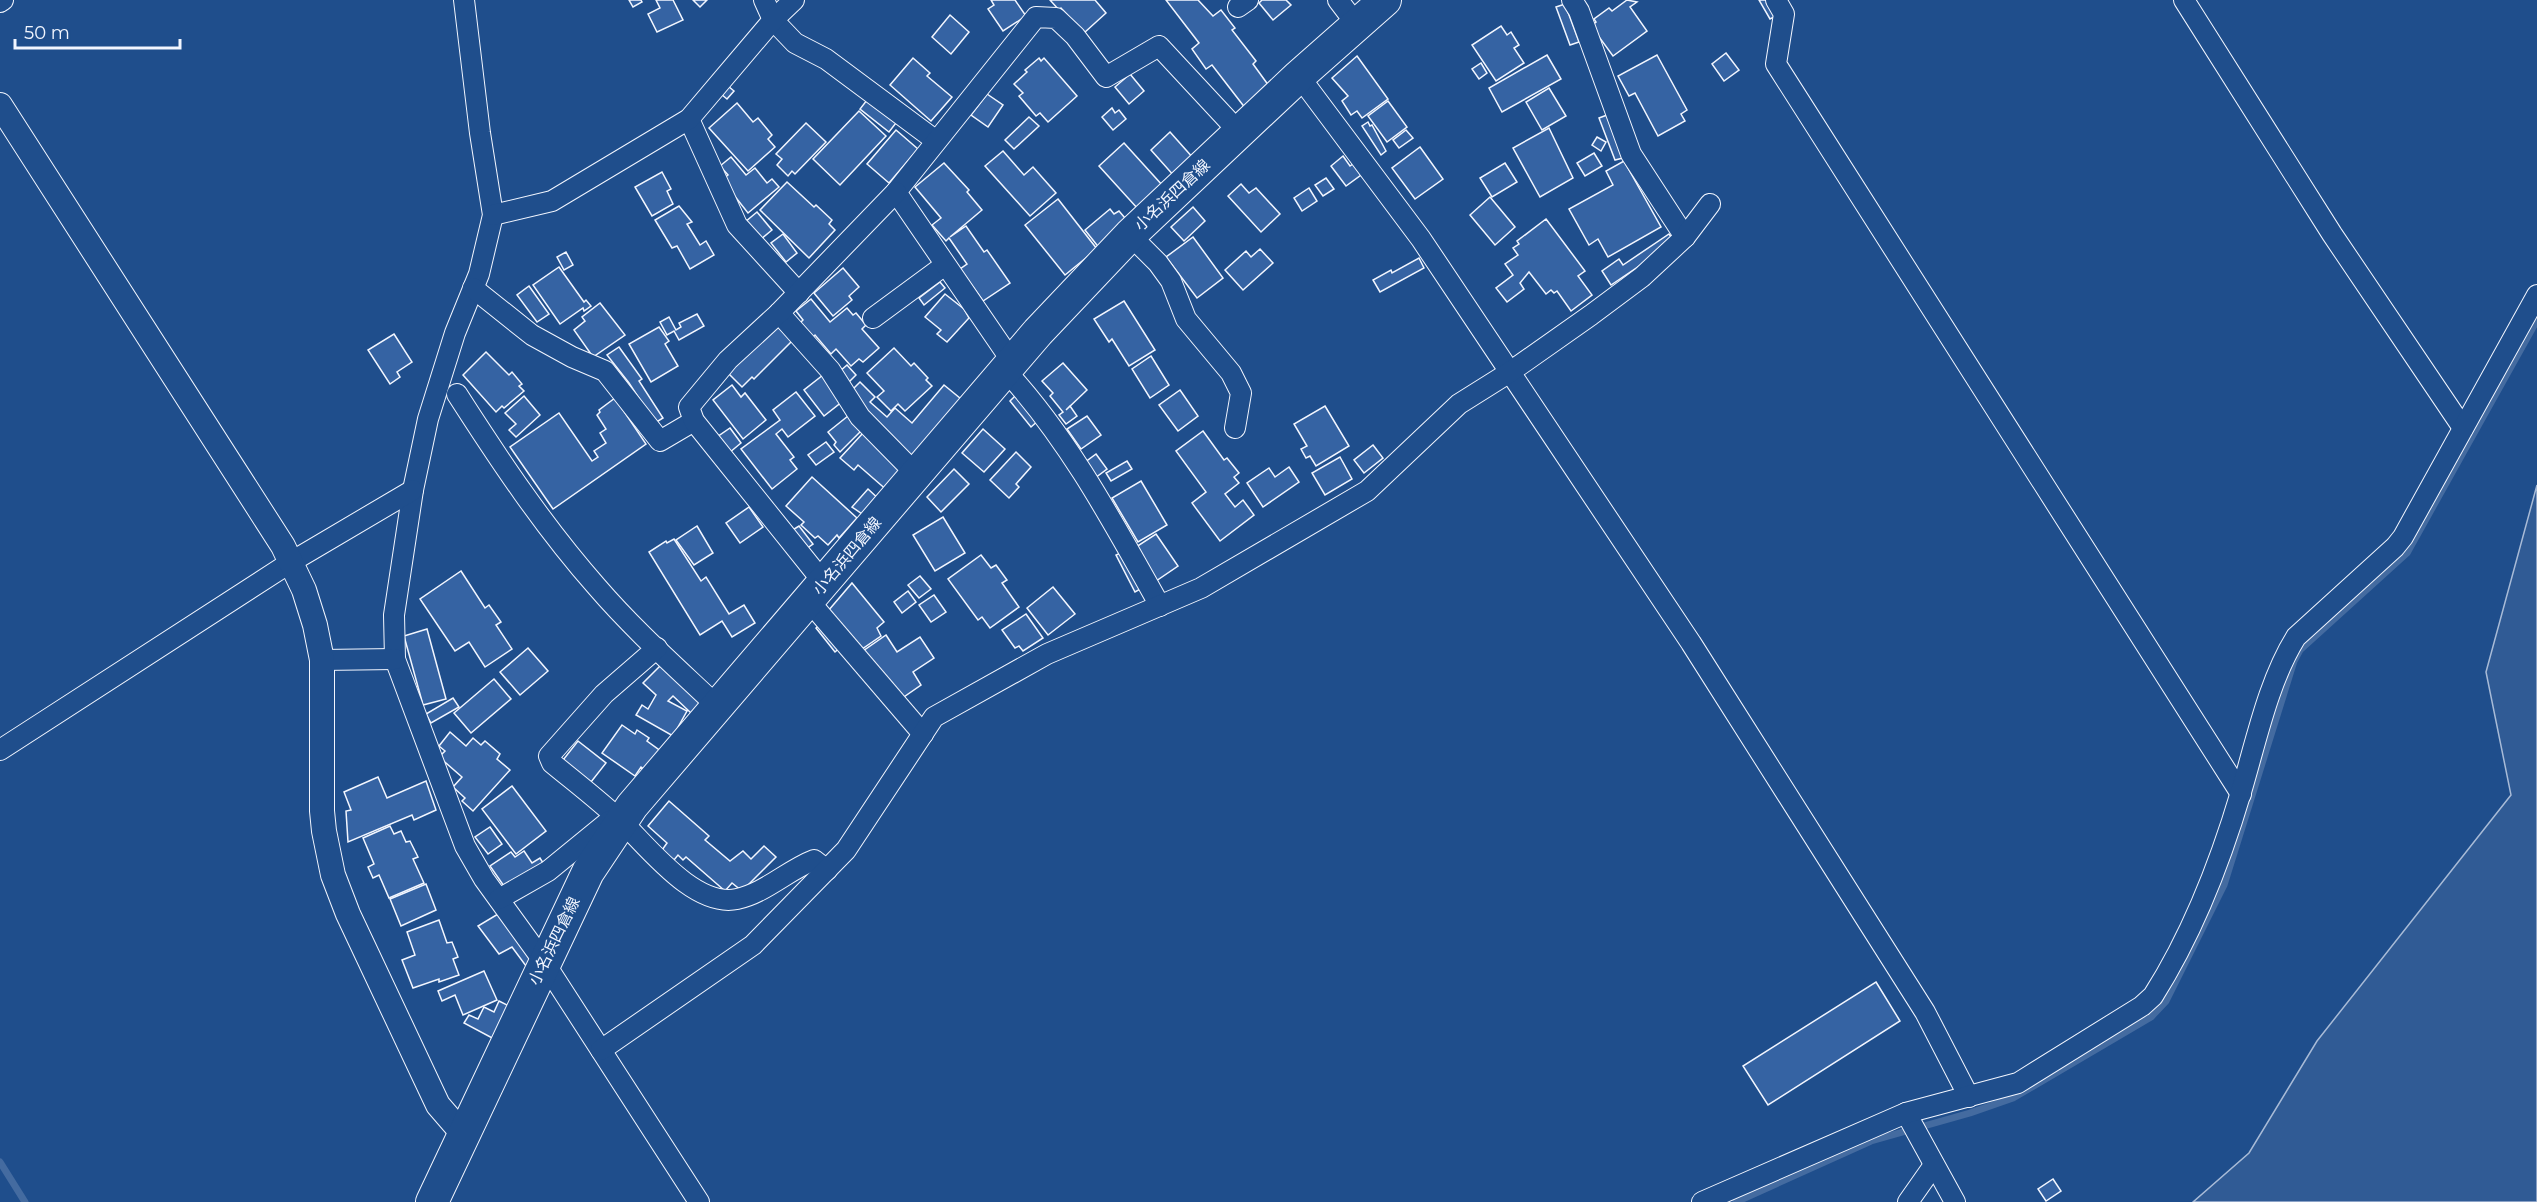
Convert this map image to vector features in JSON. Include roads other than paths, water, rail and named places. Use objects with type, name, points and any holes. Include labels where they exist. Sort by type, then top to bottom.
[{"type":"main road","name":"小名浜四倉線","points":[[432,1202],[544,962],[588,872],[619,819],[817,592],[1008,365],[1130,235],[1299,76],[1385,0]]},
{"type":"street","points":[[464,0],[480,133],[493,215],[479,274],[454,333],[432,408],[413,490],[394,615],[394,658],[465,846],[484,879],[544,962],[699,1202]]},
{"type":"street","points":[[765,0],[773,20],[795,43],[826,59],[935,140]]},
{"type":"street","points":[[493,215],[552,201],[689,119],[773,20],[794,0]]},
{"type":"street","points":[[1338,0],[1357,25]]},
{"type":"street","points":[[1572,0],[1579,11],[1631,154],[1685,237]]},
{"type":"street","points":[[1776,0],[1784,14],[1776,64],[2241,794]]},
{"type":"street","points":[[2184,0],[2332,234],[2463,428]]},
{"type":"street","points":[[923,734],[694,421],[688,407],[728,360],[799,293],[896,192],[935,140],[1036,17],[1056,18],[1075,36],[1106,77],[1159,46],[1239,132]]},
{"type":"street","points":[[1299,76],[1421,240],[1691,643],[1924,1012],[1970,1097]]},
{"type":"street","points":[[0,105],[283,546],[304,590],[315,625],[322,660],[322,811],[333,874],[348,914],[438,1105],[463,1134]]},
{"type":"street","points":[[689,119],[737,225],[799,293]]},
{"type":"street","points":[[896,192],[1027,395],[1104,506],[1160,606]]},
{"type":"street","points":[[601,1050],[753,945],[846,850],[934,717],[1047,654],[1201,588],[1366,491],[1459,404],[1510,372],[1642,277],[1685,237],[1710,204]]},
{"type":"street","points":[[1130,235],[1158,263],[1171,281],[1186,319],[1231,373],[1241,393],[1235,428]]},
{"type":"street","points":[[873,318],[945,266]]},
{"type":"street","points":[[473,288],[532,335],[572,357],[605,371],[660,441],[694,421]]},
{"type":"street","points":[[1702,1202],[1736,1196],[1970,1097],[2018,1083],[2142,1006],[2153,996],[2214,876],[2264,715],[2288,650],[2296,637],[2403,537],[2537,295]]},
{"type":"street","points":[[779,313],[830,370],[860,417],[916,474]]},
{"type":"street","points":[[457,394],[522,493],[563,547],[599,589],[718,707]]},
{"type":"street","points":[[0,750],[291,562],[413,490]]},
{"type":"street","points":[[657,648],[604,694],[549,756],[552,763],[619,819],[676,875],[704,894],[721,900],[750,895],[801,865],[814,860],[827,870]]},
{"type":"street","points":[[322,660],[394,658]]},
{"type":"street","points":[[499,899],[548,871],[608,822],[619,819]]},
{"type":"street","points":[[1911,1123],[1955,1202]]},
{"type":"street","points":[[1908,1202],[1934,1165]]},
{"type":"waterway","points":[[1736,1202],[1871,1141],[1970,1113],[2013,1098],[2151,1017],[2166,1001],[2224,885],[2294,661],[2300,650],[2407,553],[2537,320]]},
{"type":"waterway","points":[[0,1162],[25,1202]]}]
